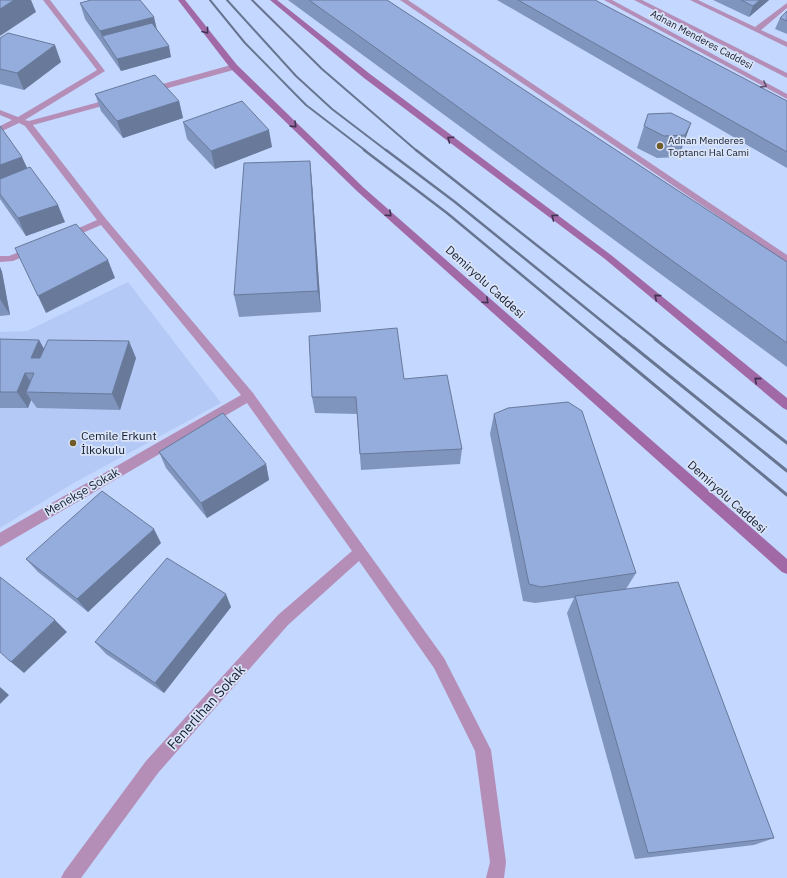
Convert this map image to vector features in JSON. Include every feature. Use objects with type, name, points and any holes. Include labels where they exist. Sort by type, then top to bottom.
[{"type":"main road","name":"Demiryolu Caddesi","points":[[181,0],[234,67],[361,190],[787,568]]},
{"type":"main road","points":[[273,0],[366,76],[608,257],[787,405]]},
{"type":"street","points":[[24,122],[101,71],[46,0]]},
{"type":"street","points":[[403,0],[787,260]]},
{"type":"street","name":"Adnan Menderes Caddesi","points":[[607,0],[787,97]]},
{"type":"street","name":"Adnan Menderes Caddesi","points":[[637,0],[787,76]]},
{"type":"street","points":[[693,0],[787,45]]},
{"type":"street","points":[[756,30],[787,5]]},
{"type":"street","points":[[141,92],[234,67]]},
{"type":"street","points":[[0,129],[126,96]]},
{"type":"street","points":[[0,112],[24,122],[249,396],[439,663],[483,750],[498,862],[495,878]]},
{"type":"street","points":[[60,238],[104,221]]},
{"type":"street","points":[[0,259],[10,259],[46,244]]},
{"type":"street","name":"Menekşe Sokak","points":[[0,541],[6,536],[249,396]]},
{"type":"street","name":"Fenerlihan Sokak","points":[[70,878],[158,761],[283,620],[360,552]]},
{"type":"shaded area","name":"Cemile Erkunt İlkokulu","points":[[128,282],[221,403],[72,484],[0,528],[0,332],[27,331]]},
{"type":"building","points":[[0,0],[14,0],[0,9]]},
{"type":"building","points":[[91,0],[140,0],[154,17],[100,31],[80,3]]},
{"type":"building","points":[[309,0],[387,0],[787,262],[787,343]]},
{"type":"building","points":[[518,0],[595,0],[787,101],[787,152]]},
{"type":"building","points":[[741,0],[760,0],[753,6]]},
{"type":"building","points":[[787,11],[787,21],[780,18]]},
{"type":"building","points":[[152,23],[169,46],[117,59],[102,36]]},
{"type":"building","points":[[8,33],[55,45],[17,73],[0,69],[0,38]]},
{"type":"building","points":[[155,75],[179,101],[117,121],[95,94]]},
{"type":"building","points":[[242,101],[269,130],[211,151],[183,122]]},
{"type":"building","points":[[671,113],[691,123],[685,135],[664,136],[644,126],[648,114]]},
{"type":"building","points":[[0,126],[22,157],[0,165]]},
{"type":"building","points":[[310,161],[318,291],[234,295],[244,163]]},
{"type":"building","points":[[30,167],[58,205],[18,218],[0,194],[0,179]]},
{"type":"building","points":[[76,224],[108,260],[38,296],[15,248]]},
{"type":"building","points":[[397,328],[404,379],[447,375],[462,449],[360,454],[356,397],[312,397],[309,336]]},
{"type":"building","points":[[0,339],[39,340],[31,358],[40,358],[48,340],[129,341],[112,394],[26,392],[34,373],[25,373],[17,392],[0,392]]},
{"type":"building","points":[[568,402],[582,411],[636,573],[541,587],[529,584],[494,414],[508,408]]},
{"type":"building","points":[[223,413],[266,464],[201,503],[159,452]]},
{"type":"building","points":[[102,491],[154,529],[77,599],[26,559]]},
{"type":"building","points":[[167,558],[226,594],[155,683],[95,642]]},
{"type":"building","points":[[0,577],[55,620],[11,662],[0,652]]},
{"type":"building","points":[[678,582],[774,838],[648,853],[575,596]]},
{"type":"railway","points":[[210,0],[245,43],[306,105],[366,151]]},
{"type":"railway","points":[[227,0],[296,76],[332,109],[387,151]]},
{"type":"railway","points":[[252,0],[322,69],[417,151]]},
{"type":"railway","points":[[364,150],[447,213],[600,340]]},
{"type":"railway","points":[[386,150],[455,202],[625,340]]},
{"type":"railway","points":[[416,150],[657,340]]},
{"type":"railway","points":[[599,339],[787,495]]},
{"type":"railway","points":[[624,339],[787,471]]},
{"type":"railway","points":[[655,339],[787,443]]},
{"type":"place","name":"Adnan Menderes Toptancı Hal Cami","points":[[660,146]]},
{"type":"place","name":"Cemile Erkunt İlkokulu","points":[[73,443]]}]
